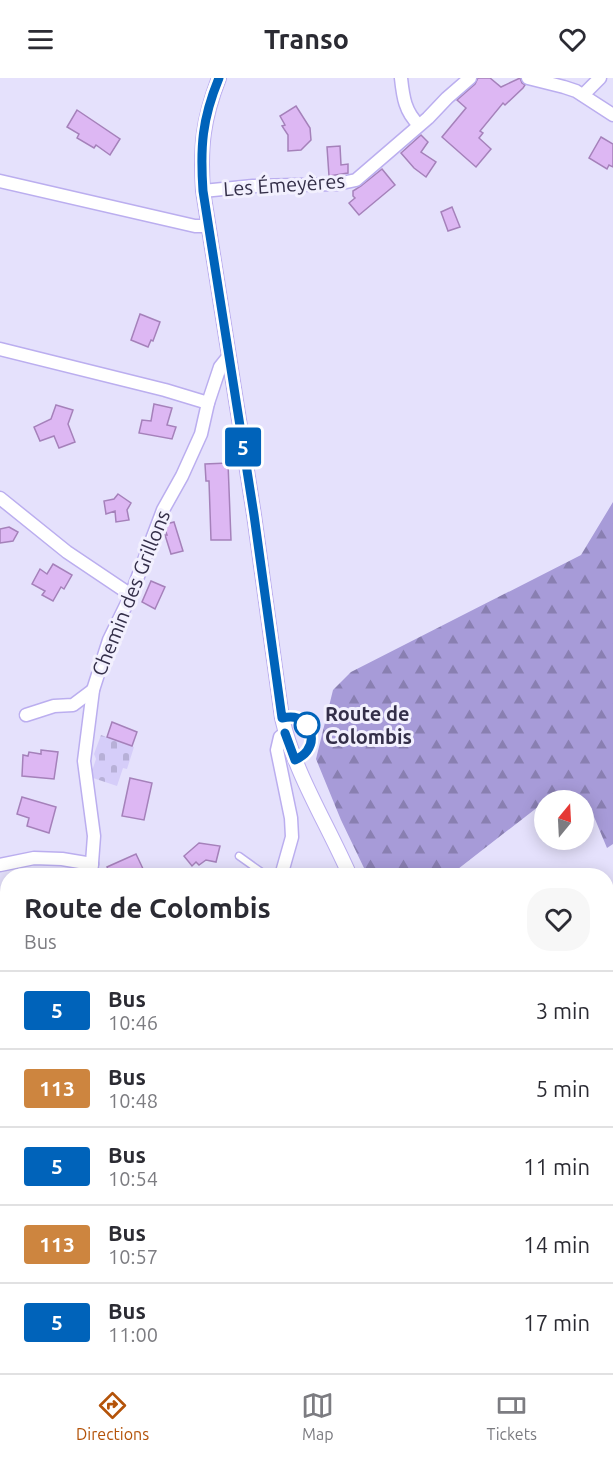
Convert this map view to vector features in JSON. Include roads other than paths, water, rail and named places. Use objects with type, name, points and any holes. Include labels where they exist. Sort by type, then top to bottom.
[{"type":"street","points":[[219,78],[209,107],[202,140],[203,191],[254,515],[282,718],[285,733],[304,782],[346,868]]},
{"type":"street","points":[[401,78],[406,105],[412,118],[419,125]]},
{"type":"street","name":"Les Émeyères","points":[[203,191],[253,186],[348,183],[356,180],[470,78]]},
{"type":"street","points":[[528,78],[583,94],[613,115]]},
{"type":"street","points":[[583,94],[600,78]]},
{"type":"street","points":[[0,181],[184,224],[208,226]]},
{"type":"street","points":[[0,349],[208,403]]},
{"type":"street","name":"Chemin des Grillons","points":[[91,868],[94,836],[84,761],[93,690],[109,640],[131,595],[163,510],[182,477],[201,434],[220,367],[228,357]]},
{"type":"street","points":[[0,498],[66,552],[131,595]]},
{"type":"street","points":[[26,715],[54,706],[73,705],[93,690]]},
{"type":"street","points":[[283,868],[292,837],[291,818],[277,750],[280,737],[285,733]]},
{"type":"street","points":[[0,865],[34,858],[62,859],[86,868]]},
{"type":"lane","points":[[282,718],[299,718],[310,730],[312,739],[307,752],[295,760]]},
{"type":"lane","points":[[239,856],[256,868]]},
{"type":"place","name":"Route de Colombis","points":[[307,725]]}]
